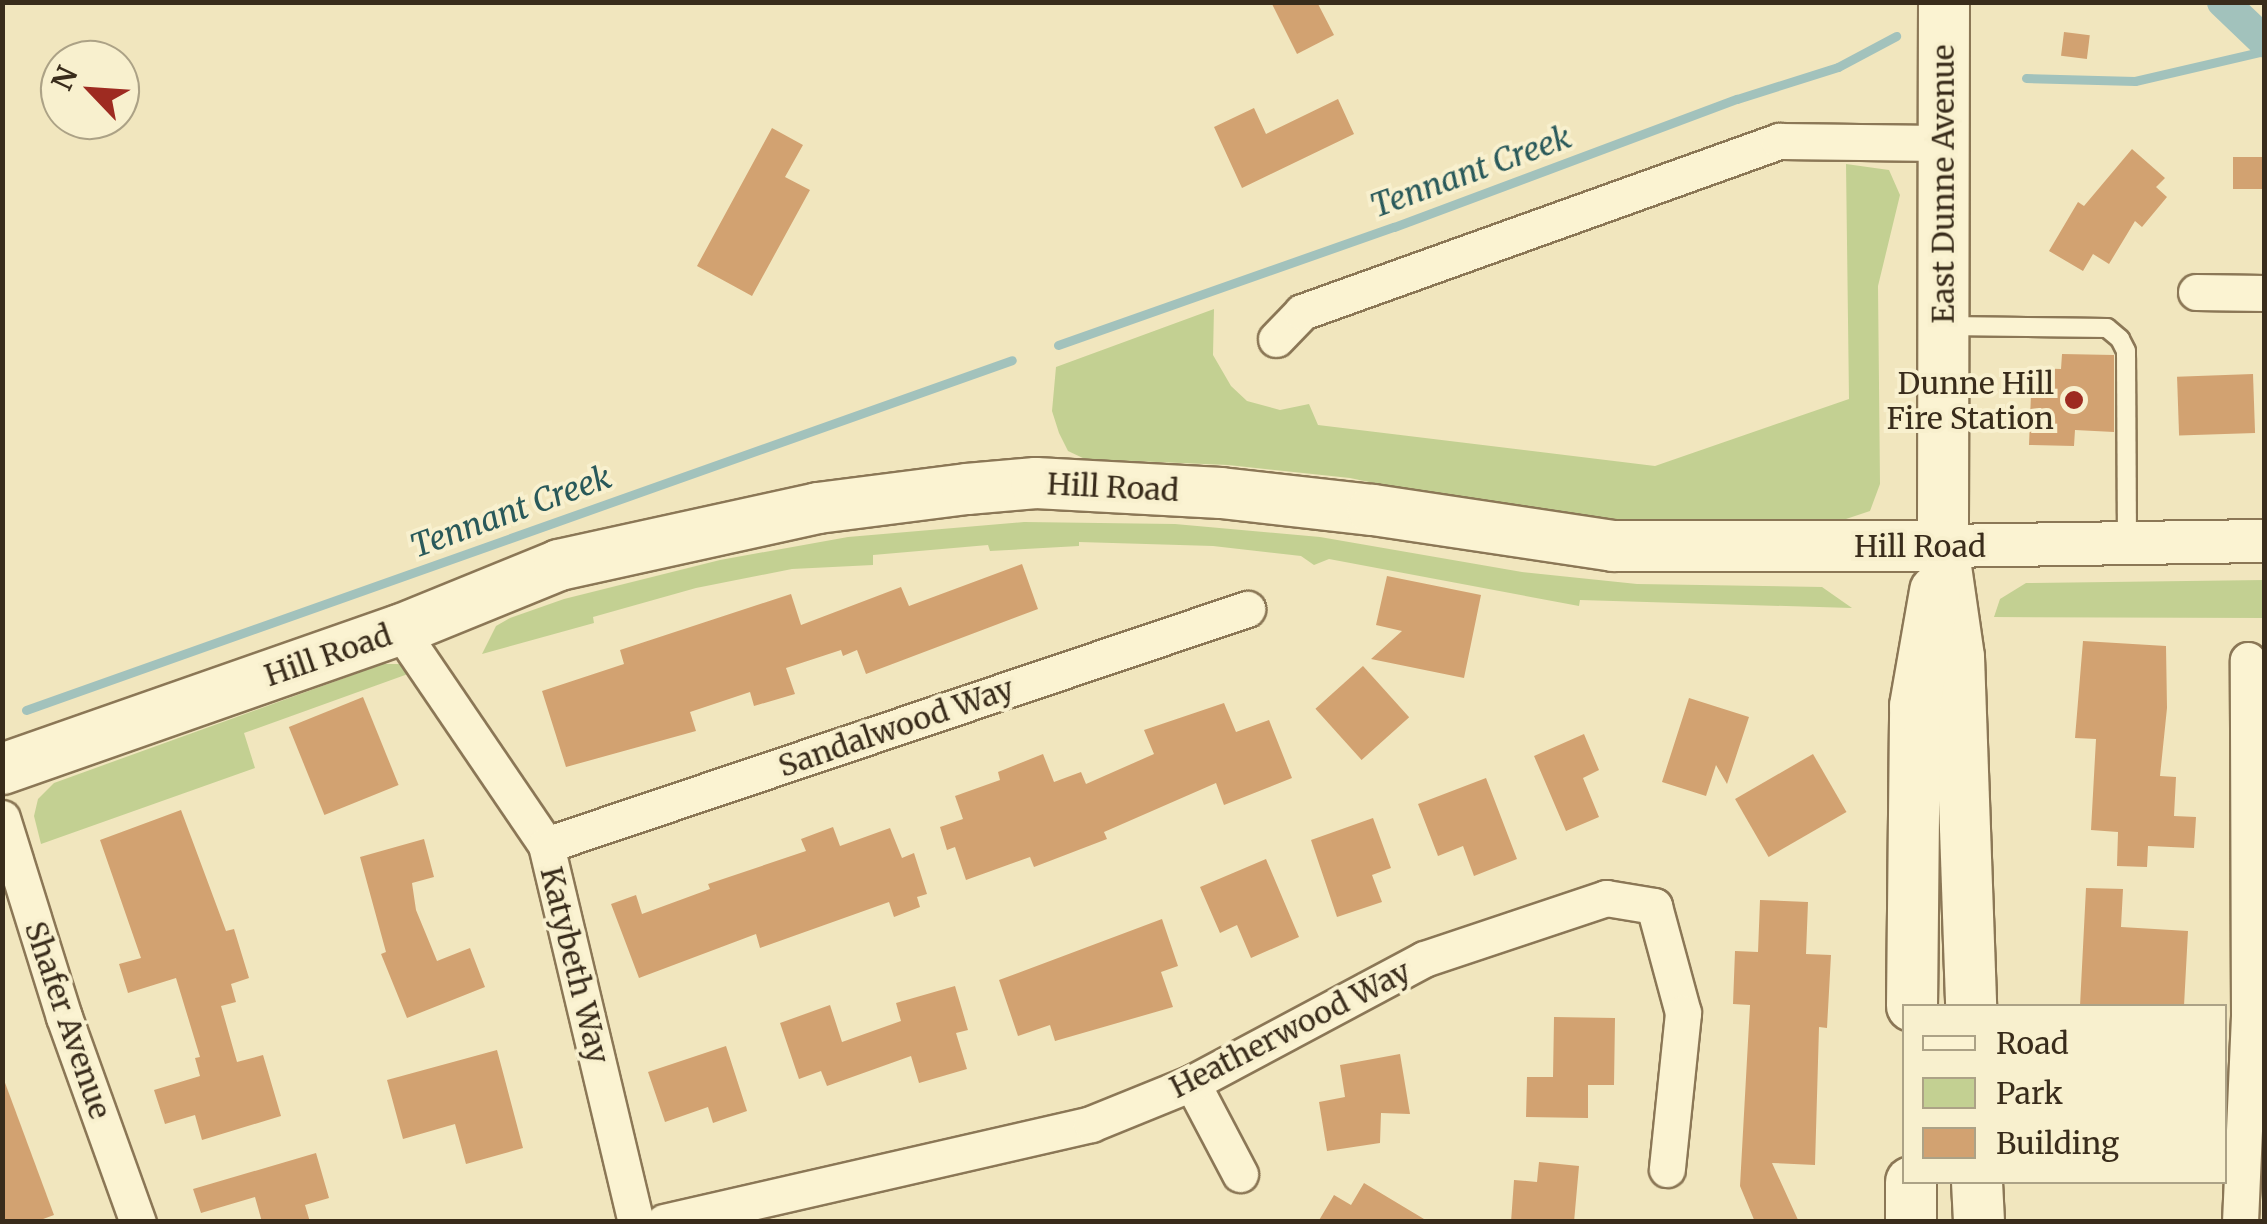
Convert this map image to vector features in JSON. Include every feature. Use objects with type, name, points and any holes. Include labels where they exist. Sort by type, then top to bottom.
[{"type":"main road","name":"East Dunne Avenue","points":[[1944,2],[1943,546],[1958,657],[1971,1004]]},
{"type":"main road","name":"Hill Road","points":[[2,769],[400,630],[559,565],[818,508],[1036,483],[1221,493],[1613,546],[1943,546]]},
{"type":"main road","name":"East Dunne Avenue","points":[[1912,1004],[1915,706],[1943,546]]},
{"type":"main road","points":[[1911,1184],[1911,1222]]},
{"type":"main road","points":[[1977,1184],[1979,1222]]},
{"type":"street","points":[[1276,339],[1302,312],[1780,142],[1941,143]]},
{"type":"street","points":[[2196,292],[2264,293]]},
{"type":"street","name":"Hill Road","points":[[1943,546],[2264,541]]},
{"type":"street","name":"Sandalwood Way","points":[[546,844],[1246,608]]},
{"type":"street","name":"Katybeth Way","points":[[400,630],[546,844],[636,1222]]},
{"type":"street","points":[[2240,1222],[2257,1015],[2248,660]]},
{"type":"street","name":"Shafer Avenue","points":[[2,818],[64,1018],[138,1222]]},
{"type":"street","name":"Heatherwood Way","points":[[664,1222],[1091,1124],[1192,1083],[1424,960],[1606,898],[1654,906],[1683,1014],[1667,1168]]},
{"type":"street","points":[[1192,1083],[1240,1174]]},
{"type":"lane","points":[[1942,326],[2107,328],[2120,339],[2126,350],[2127,543]]},
{"type":"green space","points":[[1846,164],[1889,170],[1900,195],[1878,286],[1880,484],[1870,511],[1843,520],[1616,519],[1483,506],[1350,478],[1228,465],[1085,459],[1068,451],[1059,433],[1052,411],[1056,367],[1214,309],[1213,355],[1231,386],[1247,401],[1280,410],[1309,404],[1318,425],[1655,466],[1849,399]]},
{"type":"green space","points":[[1024,522],[1175,524],[1320,537],[1522,572],[1637,584],[1822,587],[1852,608],[1580,600],[1579,606],[1329,559],[1314,565],[1301,556],[1213,546],[1079,542],[1079,546],[990,551],[988,545],[873,555],[873,565],[792,569],[696,588],[593,617],[594,623],[482,654],[496,626],[510,618],[564,599],[720,560],[848,537]]},
{"type":"green space","points":[[2264,580],[2264,618],[1994,617],[2000,599],[2026,583]]},
{"type":"green space","points":[[383,664],[409,664],[419,670],[244,733],[255,768],[41,844],[34,816],[38,799],[54,783]]},
{"type":"building","points":[[1271,2],[1317,2],[1334,35],[1297,54]]},
{"type":"building","points":[[2064,32],[2090,35],[2087,59],[2061,56]]},
{"type":"building","points":[[1338,99],[1354,134],[1242,188],[1214,127],[1254,108],[1266,134]]},
{"type":"building","points":[[772,128],[803,145],[785,177],[810,190],[752,296],[697,266]]},
{"type":"building","points":[[2132,149],[2165,178],[2156,187],[2167,197],[2142,227],[2135,221],[2109,264],[2093,254],[2083,271],[2049,251],[2078,202],[2084,206]]},
{"type":"building","points":[[2233,157],[2264,157],[2264,189],[2233,189]]},
{"type":"building","name":"Dunne Hill Fire Station","points":[[2062,354],[2114,355],[2114,432],[2075,430],[2074,446],[2029,445],[2032,368],[2061,369]]},
{"type":"building","points":[[2253,374],[2255,433],[2179,436],[2177,377]]},
{"type":"building","points":[[1022,564],[1038,609],[866,674],[857,650],[843,656],[841,650],[786,668],[795,694],[754,706],[750,692],[690,712],[696,731],[566,767],[542,691],[624,664],[620,650],[791,594],[801,625],[901,587],[909,606]]},
{"type":"building","points":[[1387,576],[1481,595],[1464,678],[1371,659],[1402,631],[1376,625]]},
{"type":"building","points":[[2083,641],[2166,646],[2167,708],[2160,776],[2176,777],[2174,816],[2196,817],[2194,848],[2148,846],[2147,867],[2117,866],[2118,832],[2091,830],[2096,739],[2075,738]]},
{"type":"building","points":[[1363,666],[1409,717],[1362,760],[1315,709]]},
{"type":"building","points":[[363,697],[399,785],[324,815],[289,727]]},
{"type":"building","points":[[1689,698],[1749,717],[1727,784],[1716,765],[1706,796],[1662,782]]},
{"type":"building","points":[[1224,703],[1236,732],[1269,720],[1292,778],[1224,805],[1216,783],[1104,832],[1107,839],[1034,867],[1030,857],[966,880],[955,847],[947,850],[940,827],[963,819],[955,796],[1000,780],[998,772],[1043,754],[1054,782],[1081,772],[1086,784],[1154,754],[1144,730]]},
{"type":"building","points":[[1584,734],[1599,770],[1583,778],[1599,817],[1566,831],[1534,756]]},
{"type":"building","points":[[1813,754],[1846,812],[1769,857],[1735,799]]},
{"type":"building","points":[[1486,778],[1517,859],[1474,876],[1463,846],[1438,856],[1418,804]]},
{"type":"building","points":[[181,810],[226,931],[234,929],[249,978],[231,984],[236,1002],[221,1006],[237,1062],[263,1055],[281,1116],[202,1140],[195,1115],[165,1124],[154,1090],[200,1076],[195,1058],[200,1057],[176,978],[128,993],[119,964],[141,958],[100,840]]},
{"type":"building","points":[[1373,818],[1391,868],[1372,875],[1382,902],[1337,917],[1311,840]]},
{"type":"building","points":[[833,827],[840,846],[890,828],[902,858],[914,853],[927,894],[917,897],[920,907],[894,917],[889,902],[760,948],[756,934],[639,978],[611,904],[636,895],[642,914],[710,889],[708,884],[806,851],[801,839]]},
{"type":"building","points":[[424,839],[434,877],[412,883],[416,910],[437,961],[470,948],[485,987],[407,1018],[381,954],[386,952],[360,857]]},
{"type":"building","points":[[1266,859],[1299,937],[1251,958],[1237,925],[1220,933],[1200,887]]},
{"type":"building","points":[[2086,888],[2123,889],[2121,927],[2188,931],[2184,1004],[2080,1004]]},
{"type":"building","points":[[1760,900],[1808,902],[1806,954],[1831,955],[1827,1028],[1819,1027],[1815,1165],[1772,1163],[1799,1222],[1755,1222],[1740,1186],[1750,1005],[1733,1004],[1735,951],[1758,952]]},
{"type":"building","points":[[1162,919],[1178,966],[1161,972],[1173,1007],[1055,1041],[1050,1025],[1018,1036],[999,980]]},
{"type":"building","points":[[955,986],[968,1030],[956,1033],[967,1069],[919,1083],[911,1056],[827,1086],[821,1071],[799,1079],[780,1023],[830,1005],[842,1042],[901,1021],[896,1003]]},
{"type":"building","points":[[1554,1017],[1615,1018],[1614,1085],[1588,1085],[1588,1118],[1526,1117],[1527,1077],[1553,1077]]},
{"type":"building","points":[[726,1046],[747,1111],[713,1123],[708,1107],[665,1122],[648,1072]]},
{"type":"building","points":[[497,1050],[523,1148],[466,1164],[455,1124],[403,1139],[387,1080]]},
{"type":"building","points":[[1400,1054],[1410,1114],[1381,1113],[1380,1143],[1327,1151],[1319,1102],[1345,1097],[1340,1065]]},
{"type":"building","points":[[4,1080],[54,1215],[35,1222],[2,1222]]},
{"type":"building","points":[[316,1153],[329,1198],[305,1205],[310,1222],[262,1222],[255,1197],[201,1213],[193,1189]]},
{"type":"building","points":[[1539,1162],[1579,1166],[1574,1222],[1511,1222],[1514,1180],[1537,1182]]},
{"type":"building","points":[[1364,1183],[1429,1222],[1318,1222],[1334,1195],[1351,1205]]},
{"type":"waterway","points":[[2223,2],[2264,41]]},
{"type":"waterway","name":"Tennant Creek","points":[[1058,345],[1394,227],[1737,99],[1838,67],[1896,36]]},
{"type":"waterway","name":"Tennant Creek","points":[[2026,78],[2135,81],[2264,51]]},
{"type":"waterway","name":"Tennant Creek","points":[[26,710],[1012,360]]},
{"type":"place","name":"Dunne Hill Fire Station","points":[[2074,400]]}]
